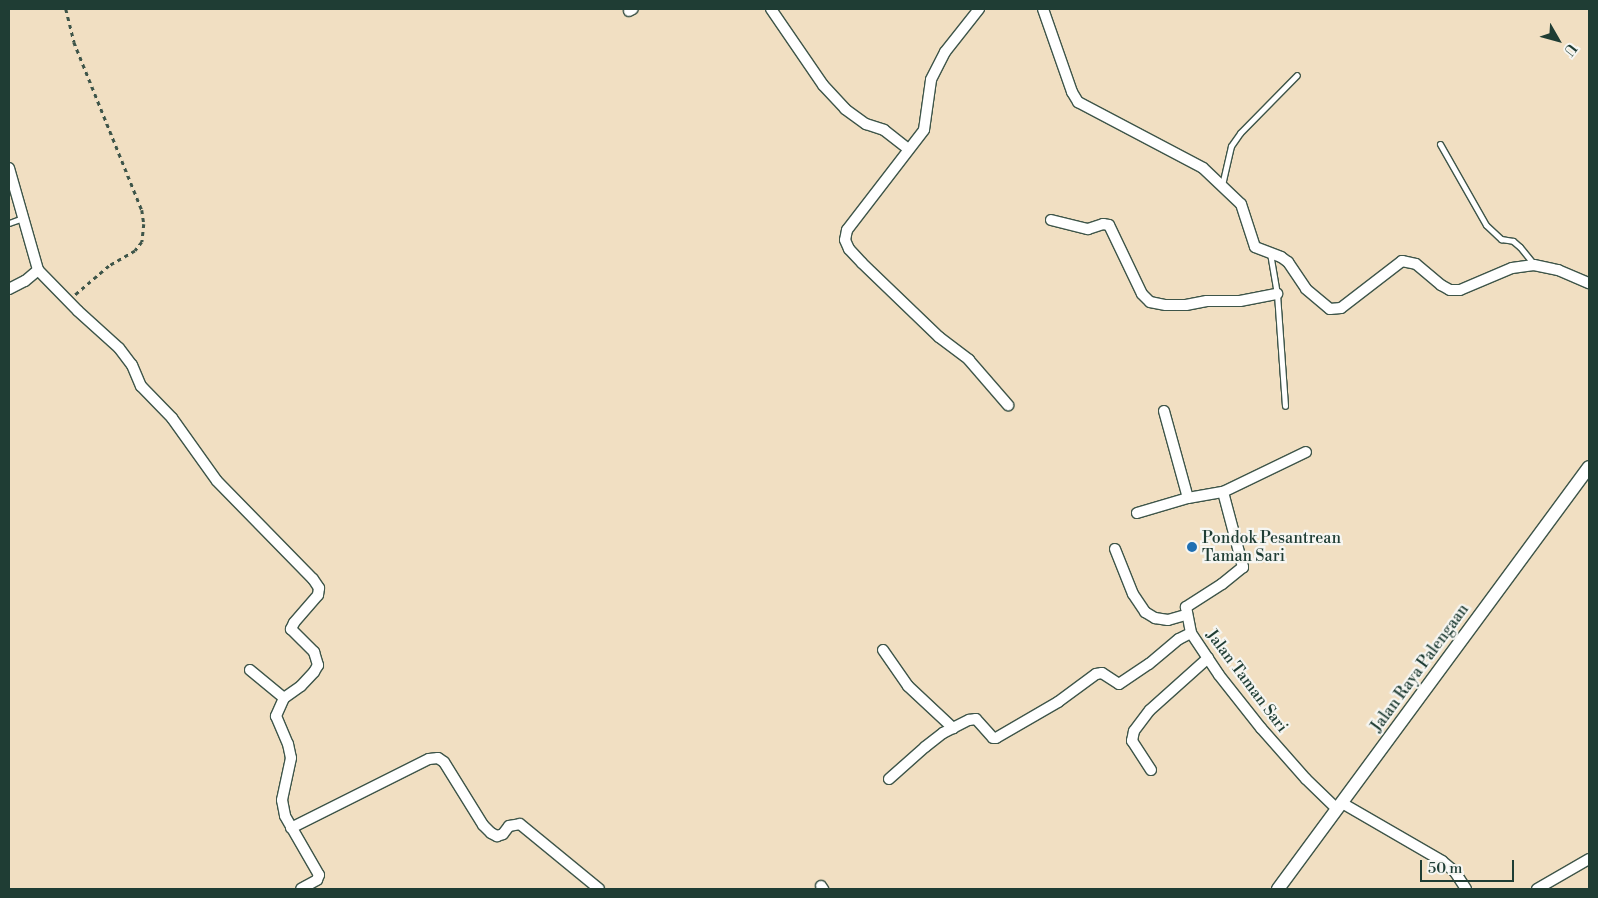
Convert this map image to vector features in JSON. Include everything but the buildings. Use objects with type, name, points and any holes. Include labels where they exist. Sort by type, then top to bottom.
[{"type":"street","points":[[771,9],[823,85],[845,109],[866,124],[884,130],[908,149]]},
{"type":"street","points":[[979,9],[945,52],[932,80],[924,130],[847,230],[845,240],[849,249],[862,263],[939,337],[969,360],[1008,405]]},
{"type":"street","points":[[1043,9],[1072,92],[1078,102],[1203,168],[1241,204],[1256,247],[1288,262],[1315,298],[1330,310],[1336,310],[1402,262],[1416,264],[1450,290],[1460,290],[1512,268],[1534,265],[1558,270],[1589,283]]},
{"type":"street","points":[[9,168],[38,270],[119,348],[132,366],[141,386],[172,418],[217,481],[313,578],[319,588],[318,595],[291,629],[314,652],[318,665],[301,686],[284,698],[276,716],[290,751],[290,766],[282,800],[285,816],[318,875],[317,880],[301,889]]},
{"type":"street","points":[[1051,220],[1088,228],[1103,224],[1109,225],[1142,294],[1150,302],[1166,306],[1186,306],[1207,301],[1240,300],[1277,294]]},
{"type":"street","points":[[9,288],[25,281],[38,270]]},
{"type":"street","points":[[1164,411],[1188,498]]},
{"type":"street","points":[[1136,513],[1188,498],[1223,492],[1306,452]]},
{"type":"street","name":"Jalan Raya Palengaan","points":[[1278,889],[1589,467]]},
{"type":"street","points":[[1115,549],[1133,594],[1145,612],[1155,618],[1168,620],[1186,615],[1186,607],[1228,580],[1243,567],[1223,492]]},
{"type":"street","name":"Jalan Taman Sari","points":[[1186,615],[1191,633],[1208,658],[1261,728],[1306,779],[1340,806],[1442,861],[1456,872],[1466,889]]},
{"type":"street","points":[[889,779],[925,747],[953,728],[969,720],[976,719],[993,738],[996,738],[1058,702],[1092,676],[1102,673],[1119,684],[1149,664],[1179,639],[1191,633]]},
{"type":"street","points":[[883,650],[908,686],[953,728]]},
{"type":"street","points":[[1151,770],[1132,741],[1134,731],[1150,710],[1208,658]]},
{"type":"street","points":[[250,670],[284,698]]},
{"type":"street","points":[[291,828],[429,759],[438,758],[444,762],[483,825],[491,833],[497,836],[503,834],[509,826],[520,824],[599,889]]},
{"type":"street","points":[[1538,889],[1589,859]]},
{"type":"lane","points":[[1222,185],[1232,146],[1240,133],[1297,75]]},
{"type":"lane","points":[[1440,144],[1486,225],[1501,239],[1513,241],[1534,265]]},
{"type":"lane","points":[[9,223],[24,218]]},
{"type":"lane","points":[[1270,252],[1277,294],[1285,406]]},
{"type":"path","points":[[66,9],[74,42],[89,82],[142,210],[144,234],[142,242],[135,251],[109,266],[69,301]]},
{"type":"place","name":"Pondok Pesantrean Taman Sari","points":[[1192,547]]}]
